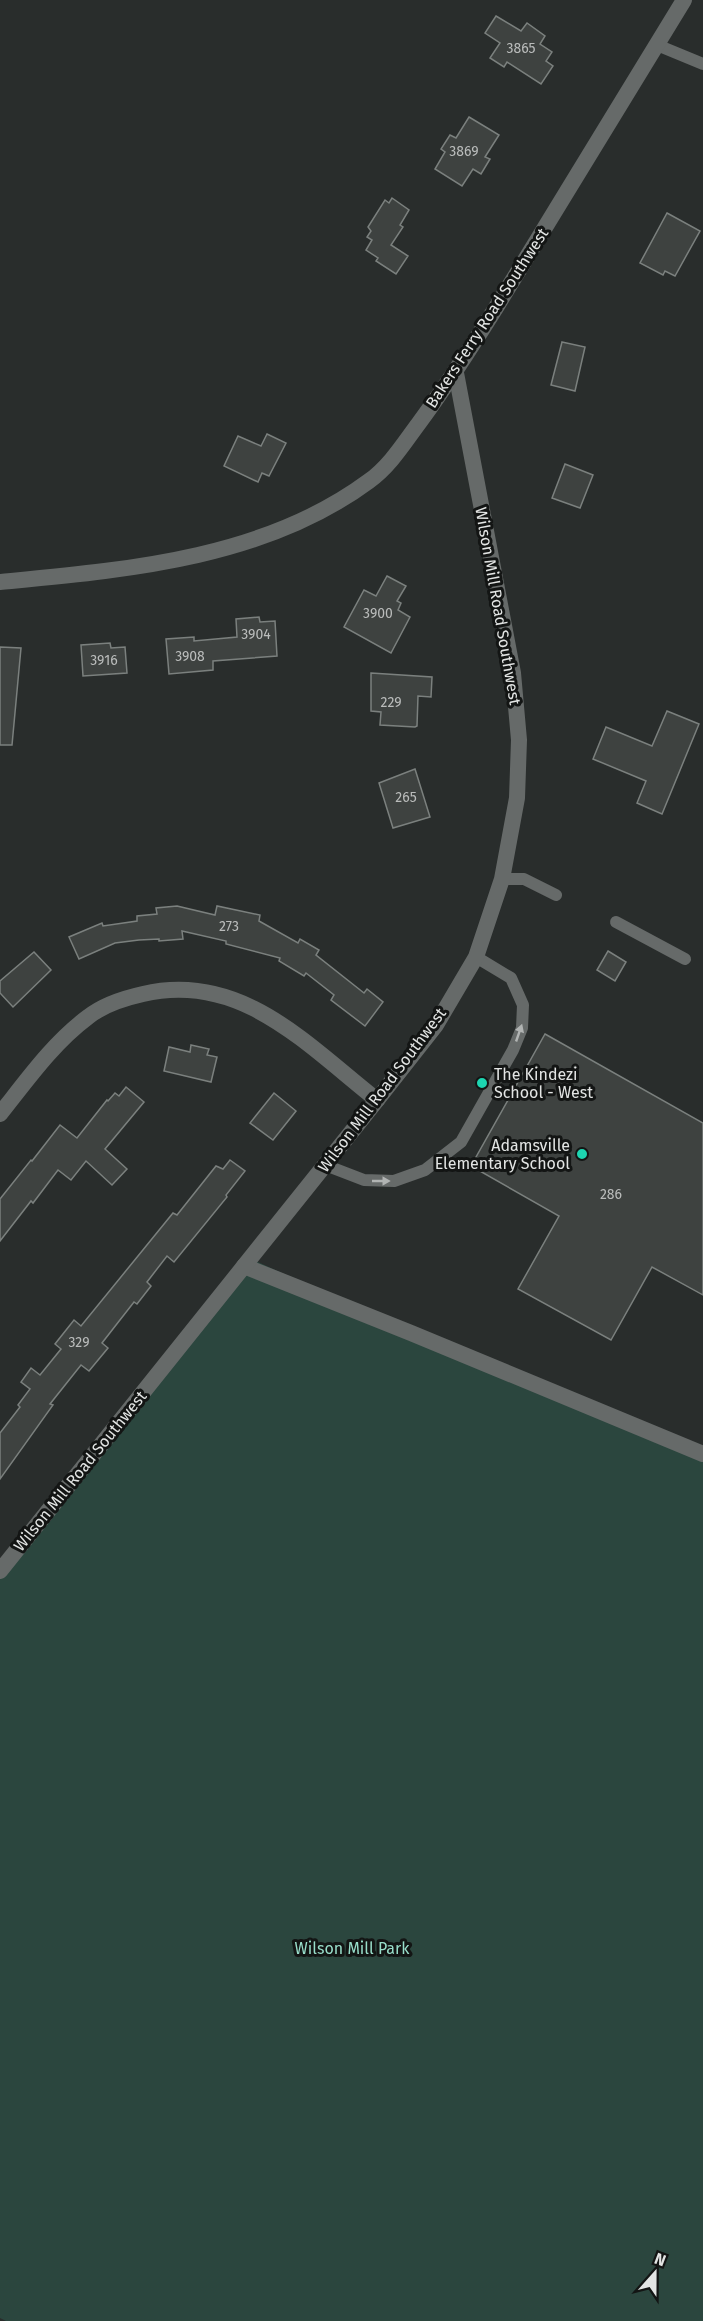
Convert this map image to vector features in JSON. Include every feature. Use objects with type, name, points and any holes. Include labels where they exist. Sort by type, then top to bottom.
[{"type":"street","name":"Bakers Ferry Road Southwest","points":[[0,582],[115,571],[219,550],[273,533],[343,499],[371,480],[395,456],[456,373],[684,0]]},
{"type":"street","name":"Wilson Mill Road Southwest","points":[[0,1571],[436,1025],[476,957],[502,879],[517,798],[519,740],[513,674],[456,373]]},
{"type":"street","points":[[0,1114],[52,1050],[90,1015],[125,998],[159,990],[193,989],[226,996],[272,1017],[377,1100]]},
{"type":"street","points":[[244,1266],[703,1454]]},
{"type":"lane","points":[[657,45],[703,64]]},
{"type":"lane","points":[[502,879],[524,879],[556,895]]},
{"type":"lane","points":[[616,922],[685,959]]},
{"type":"lane","points":[[325,1165],[364,1180],[394,1181],[425,1170],[462,1143],[513,1050],[522,1028],[523,1005],[511,978],[476,957]]},
{"type":"green space","name":"Wilson Mill Park","points":[[249,1258],[570,1404],[703,1455],[703,2321],[6,2321],[0,2318],[0,1578]]},
{"type":"building","points":[[496,16],[521,31],[527,23],[545,36],[540,44],[552,52],[546,61],[553,66],[541,84],[507,62],[504,67],[490,58],[500,43],[485,33]]},
{"type":"building","points":[[469,117],[499,135],[485,157],[490,159],[481,174],[473,169],[462,186],[435,169],[445,152],[441,149],[450,135],[456,138]]},
{"type":"building","points":[[392,198],[409,210],[400,225],[403,227],[391,245],[408,256],[396,274],[376,261],[378,258],[366,250],[372,240],[367,237],[371,231],[368,227],[385,200],[389,203]]},
{"type":"building","points":[[667,213],[700,231],[675,276],[665,271],[663,275],[640,263]]},
{"type":"building","points":[[562,342],[585,347],[575,391],[551,385]]},
{"type":"building","points":[[267,434],[286,443],[269,476],[262,473],[258,482],[224,466],[238,436],[261,446]]},
{"type":"building","points":[[565,464],[593,475],[580,508],[552,498]]},
{"type":"building","points":[[387,576],[406,586],[397,601],[401,603],[398,610],[410,617],[391,653],[344,627],[364,590],[376,596]]},
{"type":"building","points":[[259,617],[260,622],[275,621],[277,656],[213,661],[213,670],[169,674],[166,639],[194,637],[194,641],[237,637],[236,619]]},
{"type":"building","points":[[110,643],[111,648],[125,647],[127,673],[83,676],[81,645]]},
{"type":"building","points":[[0,647],[21,648],[12,745],[0,745]]},
{"type":"building","points":[[371,673],[432,677],[431,697],[418,696],[417,726],[380,725],[381,712],[371,711]]},
{"type":"building","points":[[667,711],[699,724],[662,814],[637,803],[646,781],[593,759],[606,727],[652,746]]},
{"type":"building","points":[[415,769],[430,817],[393,828],[379,783]]},
{"type":"building","points":[[177,906],[215,915],[217,906],[260,915],[259,921],[298,943],[300,939],[319,950],[316,955],[364,993],[367,989],[383,1002],[365,1026],[331,1000],[334,995],[306,973],[304,976],[279,961],[280,958],[226,944],[226,941],[182,931],[183,939],[115,943],[79,959],[69,937],[102,923],[103,926],[137,921],[137,916],[157,914],[156,908]]},
{"type":"building","points":[[608,951],[626,962],[615,981],[597,970]]},
{"type":"building","points":[[34,952],[51,970],[13,1007],[0,993],[0,981]]},
{"type":"building","points":[[545,1034],[703,1123],[703,1295],[652,1267],[611,1340],[518,1289],[559,1216],[471,1166]]},
{"type":"building","points":[[191,1045],[209,1049],[207,1055],[217,1057],[211,1082],[164,1071],[169,1047],[190,1052]]},
{"type":"building","points":[[126,1087],[144,1102],[105,1149],[127,1169],[112,1185],[86,1161],[71,1180],[58,1170],[0,1241],[0,1199],[31,1160],[60,1125],[77,1138],[107,1100],[115,1093],[119,1096]]},
{"type":"building","points":[[274,1093],[296,1111],[273,1140],[250,1123]]},
{"type":"building","points":[[230,1160],[245,1171],[226,1195],[227,1197],[174,1262],[167,1256],[147,1282],[151,1286],[137,1304],[134,1302],[102,1343],[108,1348],[89,1371],[81,1365],[50,1404],[53,1405],[0,1479],[0,1433],[20,1407],[18,1405],[30,1389],[21,1382],[31,1368],[40,1375],[61,1349],[55,1344],[74,1320],[81,1326],[173,1213],[177,1215],[216,1166],[223,1169]]},
{"type":"place","name":"The Kindezi School - West","points":[[482,1083]]},
{"type":"place","name":"Adamsville Elementary School","points":[[582,1154]]}]
